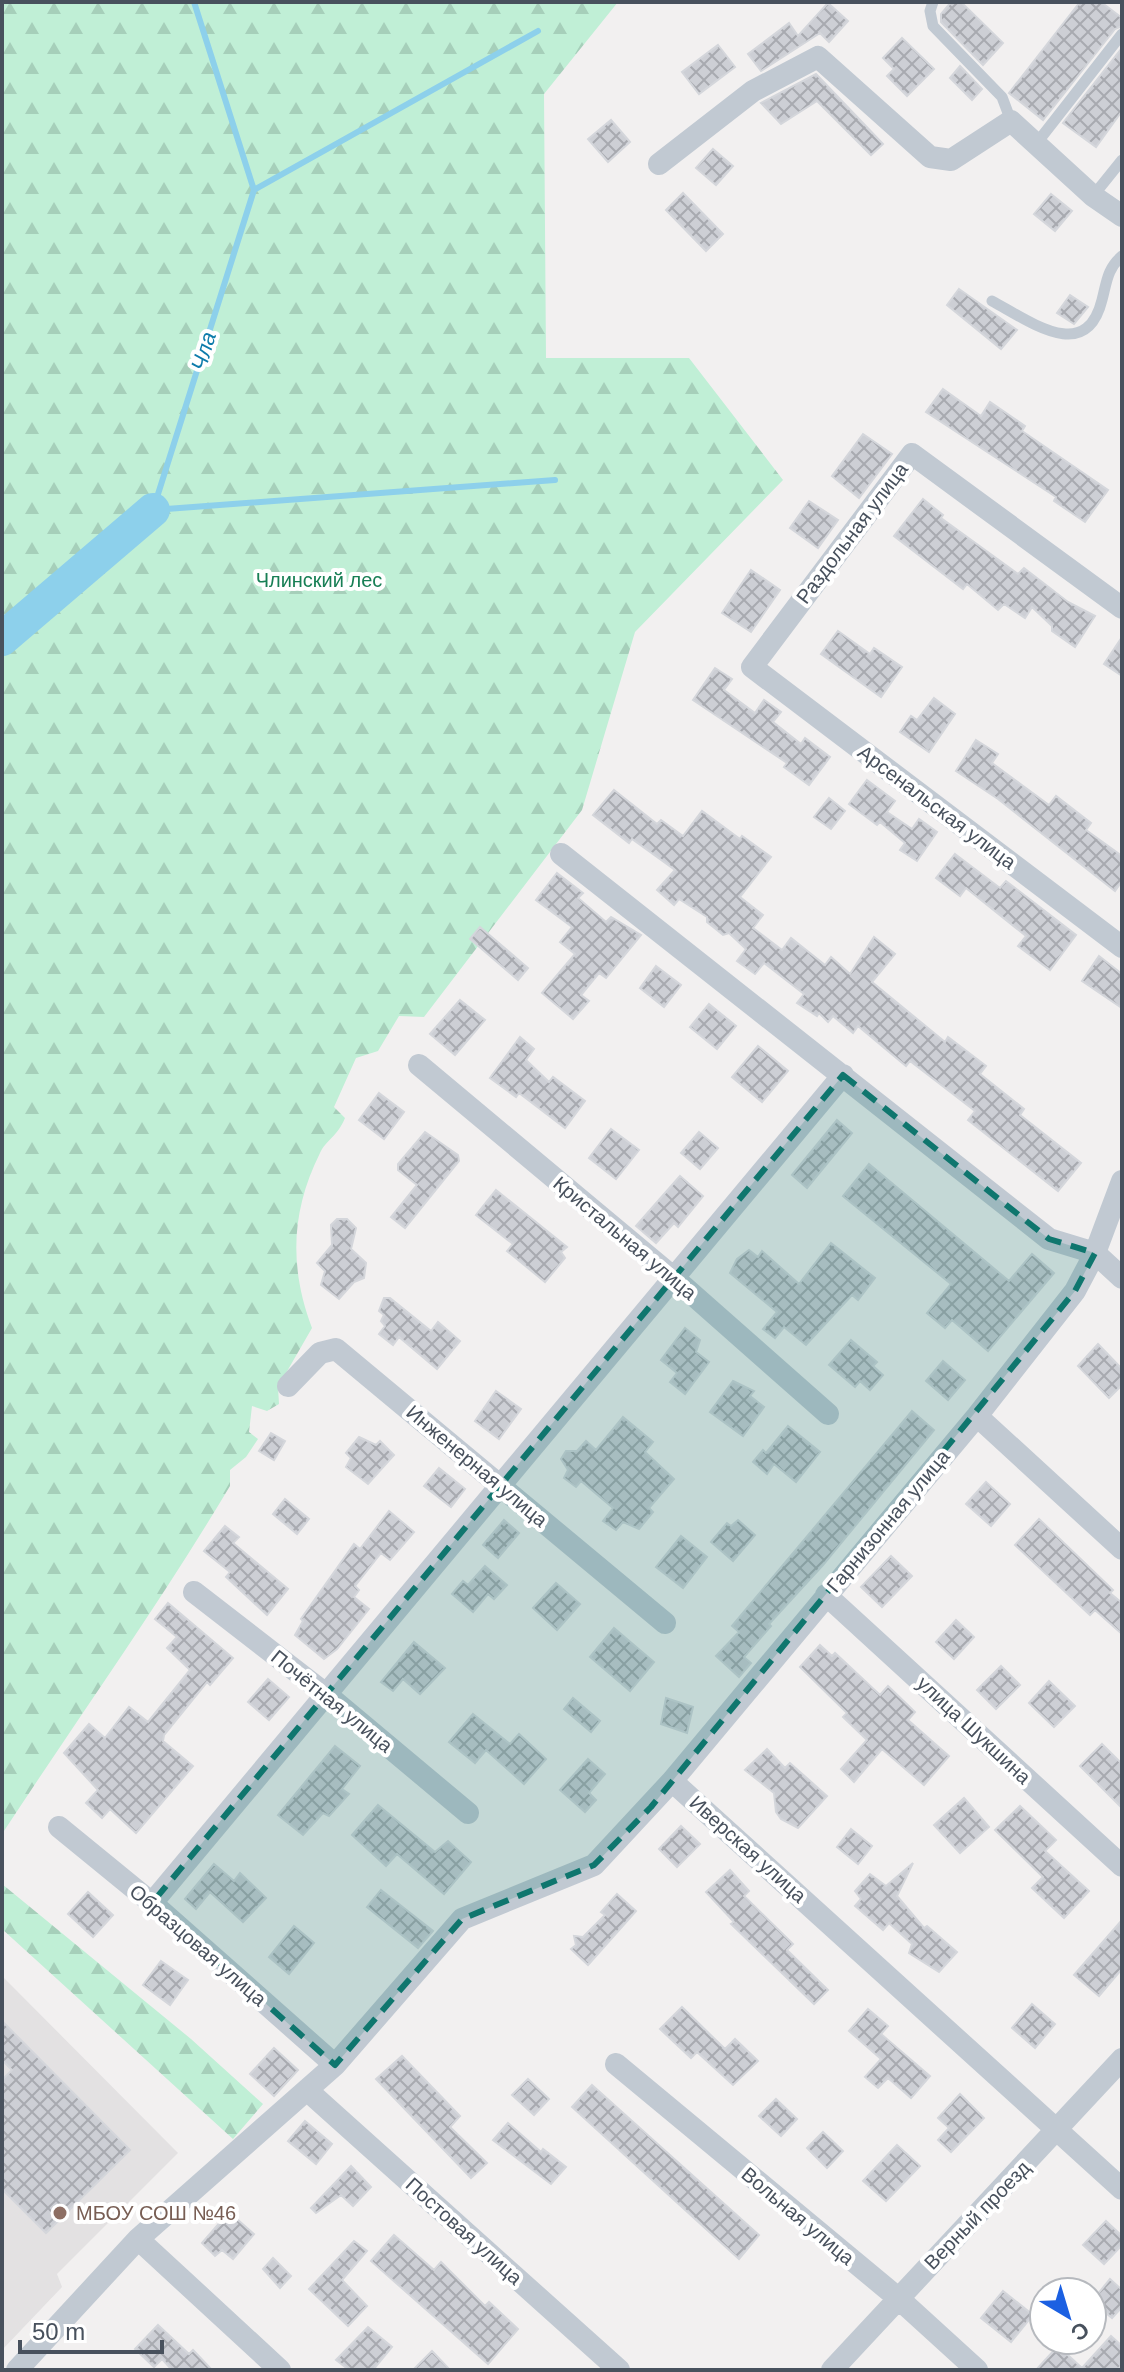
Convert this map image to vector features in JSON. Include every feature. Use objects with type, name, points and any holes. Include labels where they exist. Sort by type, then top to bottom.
[{"type":"street","points":[[659,164],[753,91],[811,58],[824,60],[930,157],[951,160],[1011,121],[1093,196],[1122,216]]},
{"type":"street","name":"Раздольная улица","points":[[752,667],[912,454],[1122,608]]},
{"type":"street","name":"Арсенальская улица","points":[[752,667],[1122,947]]},
{"type":"street","points":[[561,854],[1049,1239],[1095,1253],[1122,1278]]},
{"type":"street","name":"Кристальная улица","points":[[419,1065],[674,1278],[828,1414]]},
{"type":"street","points":[[152,1903],[843,1075]]},
{"type":"street","name":"Гарнизонная улица","points":[[672,1781],[977,1416],[1075,1291],[1095,1253],[1122,1181]]},
{"type":"street","name":"Инженерная улица","points":[[288,1386],[320,1353],[336,1349],[665,1623]]},
{"type":"street","points":[[977,1416],[1122,1549]]},
{"type":"street","name":"Почётная улица","points":[[194,1592],[327,1695],[468,1813]]},
{"type":"street","name":"улица Шукшина","points":[[826,1595],[1122,1866]]},
{"type":"street","name":"Иверская улица","points":[[17,2370],[138,2239],[335,2065],[462,1919],[594,1865],[672,1781],[1122,2189]]},
{"type":"street","name":"Образцовая улица","points":[[59,1827],[152,1903],[335,2065]]},
{"type":"street","name":"Верный проезд","points":[[832,2370],[1122,2059]]},
{"type":"street","name":"Вольная улица","points":[[616,2064],[898,2298],[977,2370]]},
{"type":"street","name":"Постовая улица","points":[[308,2091],[619,2370]]},
{"type":"street","points":[[138,2239],[280,2370]]},
{"type":"lane","points":[[933,2],[930,11],[933,26],[1002,97],[1011,121]]},
{"type":"lane","points":[[1036,144],[1122,34]]},
{"type":"lane","points":[[1093,196],[1122,160]]},
{"type":"lane","points":[[992,301],[1038,325],[1064,334],[1080,333],[1096,322],[1110,267],[1122,256]]},
{"type":"highlighted area","points":[[843,1075],[1049,1239],[1095,1253],[1075,1291],[651,1807],[594,1865],[462,1919],[335,2065],[152,1903]]},
{"type":"shaded area","name":"МБОУ СОШ №46","points":[[2,1976],[178,2153],[57,2274],[62,2287],[2,2350]]},
{"type":"green space","name":"Члинский лес","points":[[2,2],[618,2],[544,94],[546,358],[689,358],[783,480],[635,632],[582,810],[424,1017],[399,1016],[378,1051],[356,1058],[334,1107],[345,1118],[320,1153],[303,1196],[296,1239],[297,1261],[299,1283],[312,1328],[278,1387],[279,1404],[267,1411],[252,1406],[249,1432],[258,1439],[246,1457],[230,1470],[230,1486],[203,1530],[2,1834]]},
{"type":"green space","points":[[2,1884],[191,2039],[263,2104],[233,2139],[2,1929]]},
{"type":"building","points":[[951,2],[961,2],[1003,43],[983,65],[941,22],[941,14]]},
{"type":"building","points":[[1080,2],[1101,2],[1122,18],[1122,26],[1115,29],[1043,120],[1009,93]]},
{"type":"building","points":[[828,3],[848,21],[829,42],[820,33],[761,71],[748,54],[789,23],[798,36]]},
{"type":"building","points":[[902,38],[934,69],[907,96],[887,76],[894,69],[883,58]]},
{"type":"building","points":[[718,45],[735,67],[699,94],[682,72]]},
{"type":"building","points":[[1122,48],[1122,111],[1096,147],[1063,123]]},
{"type":"building","points":[[960,66],[982,89],[972,100],[950,78]]},
{"type":"building","points":[[816,74],[883,144],[871,155],[817,101],[781,124],[761,103]]},
{"type":"building","points":[[611,120],[630,142],[608,162],[588,139]]},
{"type":"building","points":[[713,149],[733,166],[716,185],[696,168]]},
{"type":"building","points":[[683,193],[723,234],[706,251],[666,210]]},
{"type":"building","points":[[1051,194],[1072,211],[1055,231],[1034,214]]},
{"type":"building","points":[[959,289],[1017,330],[1001,349],[947,305]]},
{"type":"building","points":[[1070,295],[1088,307],[1074,324],[1057,313]]},
{"type":"building","points":[[943,389],[981,416],[990,402],[1025,426],[1022,431],[1108,490],[1085,522],[1054,501],[1056,497],[926,412]]},
{"type":"building","points":[[863,434],[892,454],[859,498],[832,476]]},
{"type":"building","points":[[923,499],[943,515],[941,518],[1018,574],[1024,568],[1068,602],[1095,616],[1075,647],[1052,631],[1052,626],[1032,607],[1025,618],[1004,604],[998,610],[967,584],[963,589],[894,536]]},
{"type":"building","points":[[809,501],[838,520],[818,548],[790,528]]},
{"type":"building","points":[[751,570],[780,590],[751,632],[722,613]]},
{"type":"building","points":[[838,631],[870,654],[874,648],[902,667],[881,697],[821,654]]},
{"type":"building","points":[[1122,637],[1122,676],[1104,664]]},
{"type":"building","points":[[715,668],[732,679],[724,690],[755,713],[764,700],[781,712],[773,722],[801,744],[805,738],[830,757],[809,785],[784,767],[787,763],[693,700]]},
{"type":"building","points":[[934,698],[955,714],[929,752],[900,732],[911,716],[917,720]]},
{"type":"building","points":[[976,740],[998,754],[992,763],[1049,805],[1056,796],[1091,823],[1086,830],[1122,856],[1122,881],[1115,891],[998,799],[956,771]]},
{"type":"building","points":[[867,780],[895,801],[887,812],[912,829],[919,819],[937,832],[917,861],[900,850],[905,843],[880,822],[877,825],[849,804]]},
{"type":"building","points":[[614,790],[657,824],[661,820],[683,836],[702,811],[771,857],[740,897],[763,915],[753,928],[782,950],[791,938],[825,965],[831,957],[850,974],[874,937],[895,954],[872,982],[945,1042],[948,1037],[986,1066],[980,1074],[1024,1109],[1020,1115],[1081,1163],[1058,1191],[968,1120],[975,1111],[910,1061],[906,1066],[858,1026],[853,1033],[833,1016],[828,1022],[819,1013],[817,1016],[797,1003],[804,994],[764,963],[755,974],[737,961],[746,949],[729,933],[723,935],[707,922],[707,917],[679,899],[674,905],[657,890],[675,870],[632,839],[629,843],[593,815]]},
{"type":"building","points":[[829,798],[845,811],[831,829],[814,817]]},
{"type":"building","points":[[955,854],[1000,888],[1006,881],[1076,935],[1050,970],[1018,946],[1026,936],[966,888],[960,896],[936,878]]},
{"type":"building","points":[[557,873],[583,893],[578,898],[606,922],[611,917],[641,935],[606,978],[599,973],[581,995],[589,1001],[573,1019],[542,993],[575,954],[560,942],[572,927],[536,900]]},
{"type":"building","points":[[480,927],[528,968],[518,980],[470,939]]},
{"type":"building","points":[[1099,956],[1122,974],[1122,1008],[1082,981]]},
{"type":"building","points":[[656,966],[681,985],[664,1007],[640,988]]},
{"type":"building","points":[[460,1000],[485,1020],[455,1055],[430,1034]]},
{"type":"building","points":[[709,1004],[736,1026],[717,1049],[690,1027]]},
{"type":"building","points":[[520,1037],[534,1049],[526,1060],[549,1082],[553,1077],[585,1101],[565,1128],[519,1093],[516,1097],[490,1078]]},
{"type":"building","points":[[758,1046],[788,1071],[762,1102],[732,1077]]},
{"type":"building","points":[[379,1093],[404,1112],[384,1139],[359,1120]]},
{"type":"building","points":[[837,1120],[852,1133],[807,1188],[792,1175]]},
{"type":"building","points":[[611,1129],[639,1150],[616,1179],[589,1158]]},
{"type":"building","points":[[425,1132],[458,1155],[459,1161],[405,1228],[391,1217],[417,1185],[398,1170],[398,1164]]},
{"type":"building","points":[[699,1132],[718,1148],[700,1169],[681,1153]]},
{"type":"building","points":[[869,1164],[1009,1281],[1032,1254],[1054,1273],[988,1351],[952,1320],[945,1328],[927,1313],[951,1284],[843,1196]]},
{"type":"building","points":[[680,1176],[703,1196],[678,1227],[674,1223],[656,1243],[636,1226]]},
{"type":"building","points":[[496,1190],[567,1247],[561,1252],[565,1258],[545,1282],[507,1251],[513,1244],[476,1215]]},
{"type":"building","points":[[337,1219],[347,1219],[356,1228],[351,1249],[366,1263],[364,1278],[354,1282],[339,1299],[321,1285],[325,1271],[317,1263],[332,1245],[331,1225]]},
{"type":"building","points":[[831,1243],[875,1278],[858,1300],[852,1295],[806,1345],[784,1327],[775,1338],[763,1329],[777,1312],[730,1273],[737,1259],[749,1250],[758,1257],[762,1251],[799,1284]]},
{"type":"building","points":[[384,1298],[390,1298],[431,1331],[438,1322],[460,1341],[437,1369],[399,1337],[393,1345],[379,1334],[385,1326],[381,1321],[384,1315],[379,1311]]},
{"type":"building","points":[[685,1328],[700,1340],[696,1352],[709,1362],[685,1394],[670,1382],[677,1373],[661,1360]]},
{"type":"building","points":[[851,1340],[877,1362],[873,1366],[883,1375],[870,1390],[860,1381],[855,1387],[829,1365]]},
{"type":"building","points":[[1098,1344],[1122,1369],[1122,1385],[1109,1398],[1078,1366]]},
{"type":"building","points":[[943,1361],[965,1380],[948,1400],[926,1381]]},
{"type":"building","points":[[733,1381],[754,1391],[750,1396],[764,1407],[743,1436],[710,1412]]},
{"type":"building","points":[[496,1391],[521,1409],[499,1439],[475,1421]]},
{"type":"building","points":[[912,1411],[934,1430],[823,1565],[769,1624],[771,1626],[744,1657],[751,1663],[739,1677],[716,1656],[739,1632],[732,1626]]},
{"type":"building","points":[[623,1417],[653,1442],[645,1452],[674,1479],[649,1508],[653,1512],[639,1529],[623,1522],[616,1530],[603,1521],[613,1508],[581,1481],[576,1487],[564,1478],[568,1470],[561,1459],[566,1451],[577,1451],[586,1441],[596,1450]]},
{"type":"building","points":[[788,1426],[820,1452],[796,1482],[774,1464],[767,1474],[753,1462],[763,1450],[766,1453]]},
{"type":"building","points":[[271,1433],[285,1441],[274,1460],[259,1451]]},
{"type":"building","points":[[359,1437],[376,1445],[380,1441],[394,1455],[368,1484],[346,1467],[351,1458],[346,1453]]},
{"type":"building","points":[[439,1468],[465,1489],[451,1507],[424,1486]]},
{"type":"building","points":[[986,1482],[1010,1504],[991,1526],[966,1504]]},
{"type":"building","points":[[285,1499],[309,1519],[297,1534],[273,1514]]},
{"type":"building","points":[[389,1511],[414,1532],[390,1560],[381,1553],[355,1586],[359,1590],[354,1597],[369,1609],[337,1649],[324,1659],[295,1635],[303,1621],[301,1619],[354,1544],[360,1549]]},
{"type":"building","points":[[1039,1519],[1113,1590],[1110,1593],[1122,1603],[1122,1634],[1095,1610],[1090,1615],[1015,1545]]},
{"type":"building","points":[[504,1520],[519,1533],[498,1558],[483,1545]]},
{"type":"building","points":[[738,1520],[755,1535],[733,1561],[711,1542],[727,1523],[731,1526]]},
{"type":"building","points":[[225,1526],[239,1537],[233,1543],[288,1589],[267,1615],[226,1577],[230,1572],[204,1551]]},
{"type":"building","points":[[681,1536],[707,1557],[683,1588],[656,1567]]},
{"type":"building","points":[[891,1556],[912,1576],[882,1607],[861,1587]]},
{"type":"building","points":[[485,1566],[507,1585],[494,1599],[488,1594],[473,1612],[452,1594],[463,1581],[468,1585]]},
{"type":"building","points":[[556,1583],[580,1604],[557,1630],[533,1608]]},
{"type":"building","points":[[168,1603],[233,1658],[210,1685],[207,1682],[164,1735],[163,1741],[193,1766],[136,1833],[110,1809],[102,1818],[86,1803],[98,1790],[64,1753],[89,1724],[105,1738],[129,1707],[148,1722],[190,1670],[167,1648],[177,1637],[155,1619]]},
{"type":"building","points":[[956,1620],[974,1637],[954,1659],[936,1642]]},
{"type":"building","points":[[614,1628],[654,1662],[630,1691],[590,1657]]},
{"type":"building","points":[[414,1642],[445,1668],[420,1694],[403,1679],[393,1691],[381,1682]]},
{"type":"building","points":[[820,1645],[832,1656],[835,1653],[880,1695],[888,1686],[915,1712],[908,1720],[949,1756],[924,1785],[882,1749],[854,1782],[841,1769],[867,1740],[843,1717],[847,1713],[800,1667]]},
{"type":"building","points":[[1001,1666],[1020,1685],[996,1709],[977,1690]]},
{"type":"building","points":[[268,1679],[289,1697],[269,1720],[248,1702]]},
{"type":"building","points":[[1049,1681],[1075,1706],[1054,1727],[1029,1703]]},
{"type":"building","points":[[573,1698],[600,1721],[591,1732],[564,1709]]},
{"type":"building","points":[[666,1698],[693,1707],[687,1733],[661,1724]]},
{"type":"building","points":[[473,1714],[510,1744],[519,1734],[546,1759],[524,1784],[486,1750],[475,1763],[449,1742]]},
{"type":"building","points":[[1102,1744],[1122,1764],[1122,1808],[1080,1766]]},
{"type":"building","points":[[335,1746],[360,1766],[342,1789],[349,1794],[329,1816],[323,1813],[303,1835],[278,1815]]},
{"type":"building","points":[[767,1749],[785,1768],[790,1763],[827,1796],[798,1828],[781,1819],[776,1812],[774,1793],[745,1770]]},
{"type":"building","points":[[588,1759],[605,1774],[589,1793],[596,1800],[585,1812],[560,1790]]},
{"type":"building","points":[[964,1798],[989,1827],[960,1853],[934,1825]]},
{"type":"building","points":[[378,1805],[435,1852],[448,1841],[471,1862],[444,1894],[397,1854],[386,1866],[352,1835]]},
{"type":"building","points":[[1020,1806],[1056,1840],[1045,1851],[1089,1891],[1064,1918],[1032,1888],[1043,1877],[995,1830]]},
{"type":"building","points":[[681,1826],[700,1844],[677,1867],[659,1849]]},
{"type":"building","points":[[851,1829],[872,1846],[858,1864],[837,1847]]},
{"type":"building","points":[[913,1863],[897,1896],[924,1928],[927,1926],[957,1952],[939,1972],[909,1953],[912,1944],[889,1923],[883,1930],[855,1906],[861,1899],[855,1891],[870,1874],[886,1886]]},
{"type":"building","points":[[214,1864],[234,1881],[240,1873],[266,1898],[243,1922],[210,1892],[196,1909],[185,1899]]},
{"type":"building","points":[[730,1870],[749,1891],[744,1896],[793,1944],[787,1950],[828,1990],[814,2004],[731,1924],[734,1922],[706,1892]]},
{"type":"building","points":[[381,1890],[433,1931],[418,1948],[367,1907]]},
{"type":"building","points":[[88,1892],[113,1915],[93,1937],[68,1914]]},
{"type":"building","points":[[617,1894],[636,1911],[588,1965],[571,1949],[576,1945],[574,1936],[583,1937],[605,1915],[601,1912]]},
{"type":"building","points":[[1122,1920],[1122,1969],[1099,1996],[1074,1975]]},
{"type":"building","points":[[294,1926],[314,1943],[289,1974],[269,1957]]},
{"type":"building","points":[[161,1961],[188,1980],[170,2005],[143,1985]]},
{"type":"building","points":[[1032,2004],[1055,2024],[1035,2048],[1012,2028]]},
{"type":"building","points":[[682,2007],[725,2049],[735,2039],[758,2061],[733,2085],[697,2052],[691,2058],[660,2029]]},
{"type":"building","points":[[868,2009],[888,2026],[881,2034],[930,2076],[911,2098],[888,2078],[878,2088],[865,2077],[881,2059],[849,2031]]},
{"type":"building","name":"МБОУ СОШ №46","points":[[2,2021],[130,2150],[46,2233],[2,2189],[2,2080],[12,2070],[2,2060]]},
{"type":"building","points":[[274,2048],[298,2070],[274,2096],[250,2074]]},
{"type":"building","points":[[402,2056],[460,2116],[450,2127],[487,2163],[471,2178],[376,2079]]},
{"type":"building","points":[[528,2079],[549,2099],[534,2115],[512,2095]]},
{"type":"building","points":[[592,2085],[759,2235],[739,2259],[572,2107]]},
{"type":"building","points":[[960,2094],[984,2118],[951,2152],[938,2140],[949,2128],[938,2118]]},
{"type":"building","points":[[776,2099],[797,2119],[781,2136],[759,2116]]},
{"type":"building","points":[[305,2121],[332,2144],[316,2164],[288,2141]]},
{"type":"building","points":[[508,2123],[541,2152],[543,2149],[566,2167],[551,2184],[493,2140]]},
{"type":"building","points":[[823,2132],[843,2151],[827,2168],[807,2148]]},
{"type":"building","points":[[897,2145],[920,2166],[886,2201],[863,2181]]},
{"type":"building","points":[[351,2166],[371,2187],[353,2206],[341,2195],[316,2213],[311,2208]]},
{"type":"building","points":[[229,2212],[254,2234],[233,2259],[222,2250],[215,2256],[202,2243]]},
{"type":"building","points":[[1106,2221],[1122,2236],[1122,2245],[1104,2264],[1083,2245]]},
{"type":"building","points":[[394,2235],[434,2270],[441,2262],[485,2306],[489,2302],[518,2329],[488,2364],[371,2261]]},
{"type":"building","points":[[354,2241],[367,2251],[342,2280],[367,2306],[348,2326],[309,2289]]},
{"type":"building","points":[[273,2258],[291,2276],[280,2288],[263,2269]]},
{"type":"building","points":[[1110,2279],[1122,2290],[1122,2307],[1112,2318],[1108,2315]]},
{"type":"building","points":[[1003,2291],[1028,2311],[1028,2321],[1011,2342],[981,2318]]},
{"type":"building","points":[[158,2325],[189,2354],[193,2350],[212,2370],[172,2370],[162,2359],[154,2367],[135,2349]]},
{"type":"building","points":[[368,2327],[392,2347],[373,2370],[349,2370],[336,2360]]},
{"type":"building","points":[[1111,2336],[1122,2346],[1122,2365],[1117,2370],[1036,2370],[1049,2356],[1069,2356],[1082,2368],[1093,2356],[1108,2356],[1108,2339]]},
{"type":"building","points":[[432,2351],[450,2370],[413,2370]]},
{"type":"waterway","name":"Чла","points":[[194,2],[254,190],[153,510],[555,480]]},
{"type":"waterway","points":[[254,190],[538,31]]},
{"type":"waterway","name":"Чла","points":[[2,639],[153,510]]},
{"type":"place","name":"МБОУ СОШ №46","points":[[60,2213]]}]
